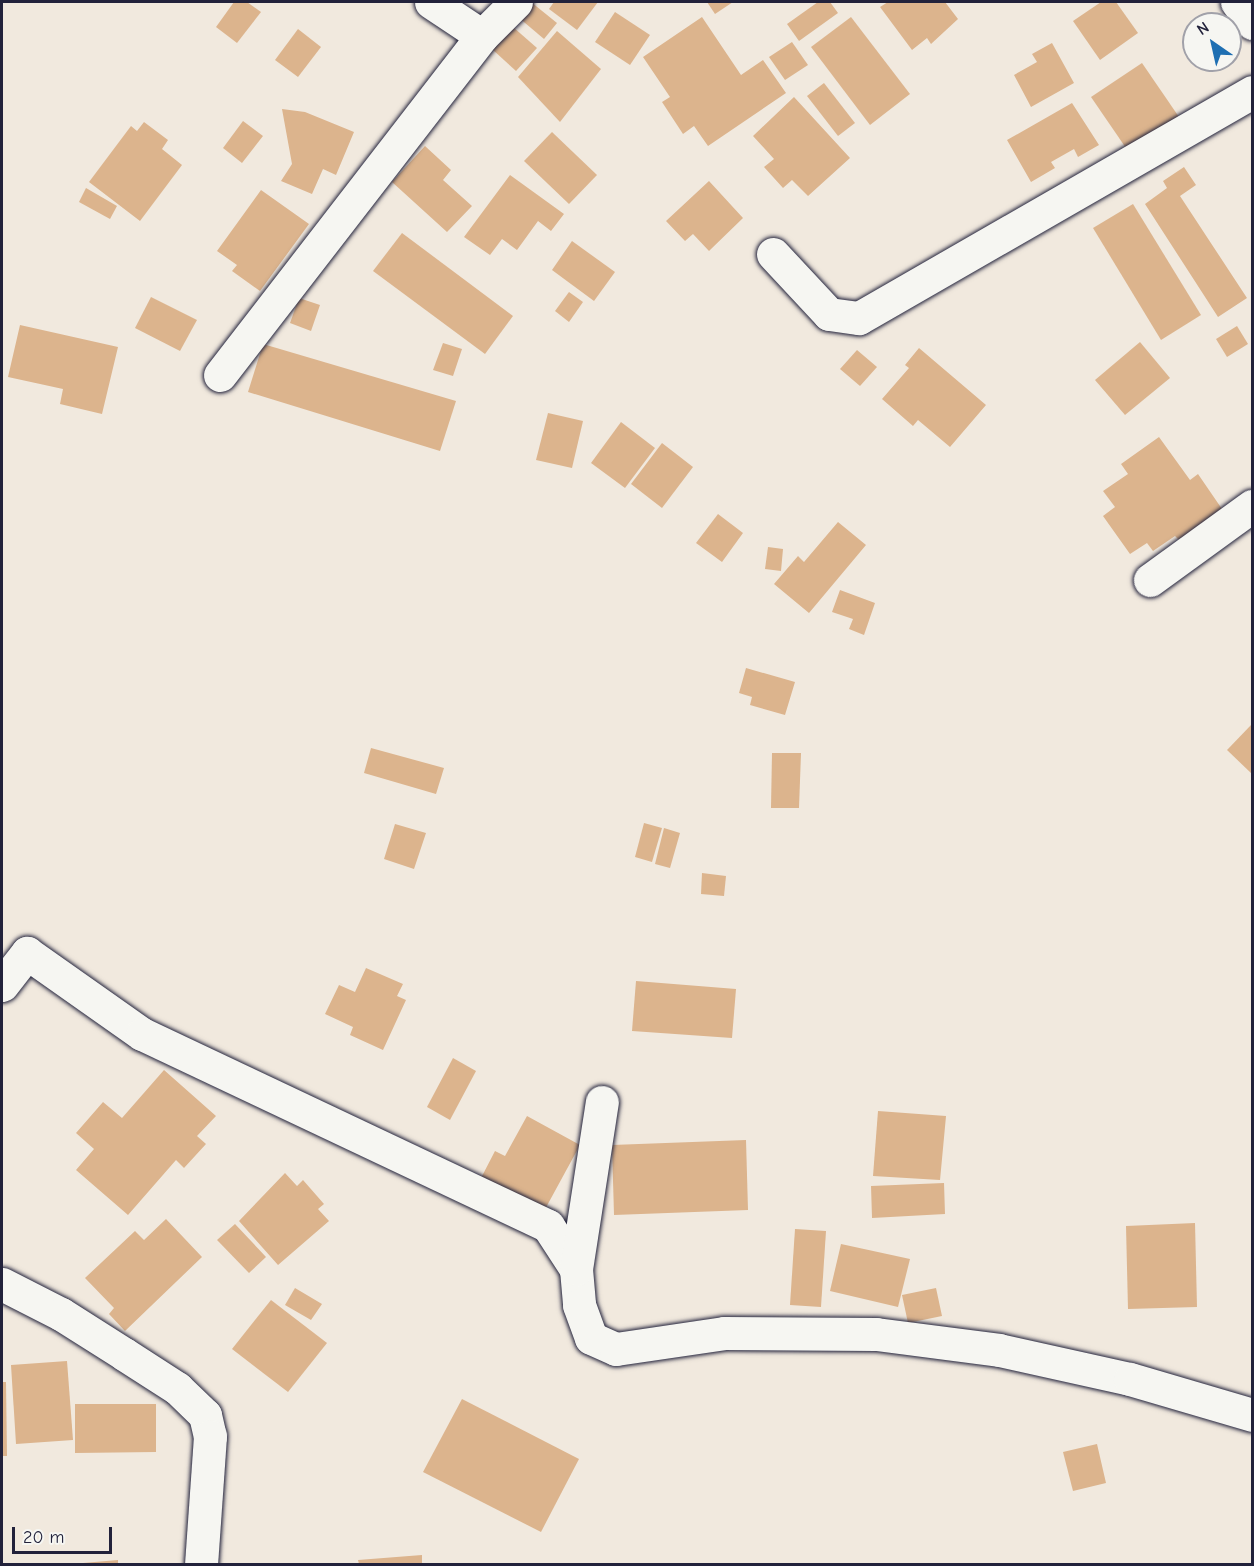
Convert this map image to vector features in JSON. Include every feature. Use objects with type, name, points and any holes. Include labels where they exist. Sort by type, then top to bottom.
[{"type":"street","points":[[431,2],[482,36]]},
{"type":"street","points":[[220,375],[482,36],[516,2]]},
{"type":"street","points":[[1237,2],[1252,23]]},
{"type":"street","points":[[773,254],[829,314],[859,318],[1252,92]]},
{"type":"street","points":[[1150,580],[1252,506]]},
{"type":"street","points":[[2,985],[27,953],[142,1034],[548,1226],[576,1269]]},
{"type":"street","points":[[602,1102],[576,1269],[579,1305],[591,1338],[616,1349],[724,1333],[876,1334],[999,1350],[1130,1379],[1252,1415]]},
{"type":"street","points":[[2,1284],[61,1314],[177,1388],[205,1415],[210,1436],[201,1564]]},
{"type":"building","points":[[234,2],[247,2],[261,12],[237,43],[216,27]]},
{"type":"building","points":[[531,2],[557,23],[544,39],[518,17]]},
{"type":"building","points":[[554,2],[598,2],[577,30],[549,9]]},
{"type":"building","points":[[707,2],[733,2],[715,14]]},
{"type":"building","points":[[818,2],[830,2],[838,13],[799,41],[787,24]]},
{"type":"building","points":[[888,2],[945,2],[958,19],[931,44],[927,38],[912,50],[880,7]]},
{"type":"building","points":[[1101,2],[1116,2],[1138,33],[1100,60],[1073,21]]},
{"type":"building","points":[[615,12],[650,35],[630,65],[595,42]]},
{"type":"building","points":[[702,17],[741,75],[763,60],[786,93],[708,146],[694,126],[683,134],[662,102],[670,97],[643,57]]},
{"type":"building","points":[[851,17],[910,94],[870,125],[811,47]]},
{"type":"building","points":[[513,27],[537,48],[516,71],[493,50]]},
{"type":"building","points":[[298,29],[321,47],[298,77],[275,60]]},
{"type":"building","points":[[557,31],[601,69],[560,122],[518,77]]},
{"type":"building","points":[[792,42],[808,65],[785,80],[769,57]]},
{"type":"building","points":[[1052,43],[1074,83],[1031,107],[1014,75],[1037,62],[1032,54]]},
{"type":"building","points":[[1142,63],[1179,117],[1128,151],[1091,97]]},
{"type":"building","points":[[824,83],[855,123],[838,136],[807,96]]},
{"type":"building","points":[[794,97],[850,158],[808,196],[792,180],[783,188],[764,167],[774,159],[753,136]]},
{"type":"building","points":[[1072,103],[1099,145],[1078,157],[1074,149],[1051,162],[1055,168],[1031,182],[1007,140]]},
{"type":"building","points":[[282,109],[305,112],[354,132],[336,175],[323,169],[312,194],[281,181],[292,164]]},
{"type":"building","points":[[243,121],[263,136],[242,163],[223,148]]},
{"type":"building","points":[[144,122],[168,140],[162,149],[182,165],[140,221],[89,182],[131,126],[137,131]]},
{"type":"building","points":[[552,132],[597,175],[569,204],[524,161]]},
{"type":"building","points":[[425,146],[451,170],[443,180],[472,206],[447,232],[392,182]]},
{"type":"building","points":[[1184,167],[1196,185],[1180,196],[1247,298],[1218,317],[1145,204],[1167,188],[1163,181]]},
{"type":"building","points":[[510,175],[564,214],[551,231],[538,221],[517,250],[502,239],[490,255],[464,237]]},
{"type":"building","points":[[709,181],[743,218],[709,251],[693,234],[685,241],[666,221]]},
{"type":"building","points":[[86,188],[117,206],[110,219],[79,202]]},
{"type":"building","points":[[261,190],[309,224],[260,291],[232,271],[237,265],[217,251]]},
{"type":"building","points":[[1133,204],[1201,315],[1161,340],[1093,228]]},
{"type":"building","points":[[402,233],[513,316],[485,354],[373,271]]},
{"type":"building","points":[[572,241],[615,272],[594,301],[552,270]]},
{"type":"building","points":[[569,292],[583,302],[569,322],[555,311]]},
{"type":"building","points":[[151,297],[197,320],[180,351],[135,328]]},
{"type":"building","points":[[299,298],[320,305],[311,331],[290,323]]},
{"type":"building","points":[[20,325],[118,347],[102,414],[60,404],[63,389],[8,377]]},
{"type":"building","points":[[1237,326],[1248,344],[1227,357],[1216,339]]},
{"type":"building","points":[[1140,342],[1170,378],[1125,415],[1095,380]]},
{"type":"building","points":[[443,343],[462,349],[453,376],[433,370]]},
{"type":"building","points":[[263,344],[456,401],[440,451],[248,392]]},
{"type":"building","points":[[919,348],[986,405],[950,447],[918,420],[913,426],[882,399],[909,368],[905,365]]},
{"type":"building","points":[[857,350],[877,367],[860,386],[840,369]]},
{"type":"building","points":[[548,413],[583,421],[572,468],[536,460]]},
{"type":"building","points":[[621,422],[655,448],[625,488],[591,463]]},
{"type":"building","points":[[1159,437],[1190,480],[1198,474],[1222,509],[1179,540],[1175,536],[1153,551],[1147,543],[1130,554],[1103,516],[1115,507],[1103,491],[1128,474],[1121,464]]},
{"type":"building","points":[[662,443],[693,467],[662,508],[631,484]]},
{"type":"building","points":[[718,514],[743,533],[722,562],[696,543]]},
{"type":"building","points":[[838,522],[866,545],[809,613],[774,584],[798,556],[804,562]]},
{"type":"building","points":[[768,547],[783,549],[781,571],[765,569]]},
{"type":"building","points":[[840,590],[875,603],[864,635],[849,629],[853,619],[832,612]]},
{"type":"building","points":[[746,668],[795,682],[785,715],[750,705],[752,697],[739,693]]},
{"type":"building","points":[[1252,724],[1252,774],[1227,750]]},
{"type":"building","points":[[371,748],[444,768],[436,794],[364,773]]},
{"type":"building","points":[[772,753],[801,753],[799,808],[771,808]]},
{"type":"building","points":[[644,823],[662,828],[652,862],[635,857]]},
{"type":"building","points":[[395,824],[426,833],[414,869],[384,859]]},
{"type":"building","points":[[664,828],[680,833],[670,868],[655,864]]},
{"type":"building","points":[[702,873],[726,876],[724,896],[701,894]]},
{"type":"building","points":[[366,968],[403,984],[397,996],[406,1000],[383,1050],[350,1035],[353,1027],[325,1014],[339,985],[355,992]]},
{"type":"building","points":[[636,981],[736,989],[732,1038],[632,1031]]},
{"type":"building","points":[[453,1058],[476,1071],[450,1120],[427,1107]]},
{"type":"building","points":[[164,1070],[216,1116],[197,1136],[206,1144],[184,1168],[176,1160],[128,1215],[76,1170],[94,1149],[76,1133],[103,1102],[122,1118]]},
{"type":"building","points":[[878,1111],[946,1116],[940,1180],[873,1176]]},
{"type":"building","points":[[527,1116],[580,1145],[543,1213],[480,1180],[495,1151],[505,1156]]},
{"type":"building","points":[[746,1140],[748,1210],[614,1215],[612,1145]]},
{"type":"building","points":[[285,1173],[297,1186],[303,1180],[324,1204],[318,1209],[329,1221],[278,1265],[239,1221]]},
{"type":"building","points":[[944,1183],[945,1214],[872,1218],[871,1186]]},
{"type":"building","points":[[166,1219],[202,1257],[125,1331],[109,1314],[114,1308],[85,1278],[135,1231],[144,1240]]},
{"type":"building","points":[[1195,1223],[1197,1307],[1128,1309],[1126,1226]]},
{"type":"building","points":[[235,1224],[266,1257],[249,1273],[217,1240]]},
{"type":"building","points":[[795,1229],[826,1231],[821,1307],[790,1305]]},
{"type":"building","points":[[841,1244],[910,1259],[898,1307],[830,1291]]},
{"type":"building","points":[[295,1288],[322,1304],[311,1320],[285,1305]]},
{"type":"building","points":[[936,1288],[942,1316],[908,1323],[902,1295]]},
{"type":"building","points":[[271,1300],[327,1343],[288,1392],[232,1349]]},
{"type":"building","points":[[67,1361],[73,1440],[16,1444],[11,1365]]},
{"type":"building","points":[[2,1382],[6,1382],[7,1456],[2,1456]]},
{"type":"building","points":[[462,1399],[579,1459],[541,1532],[423,1472]]},
{"type":"building","points":[[75,1404],[156,1404],[156,1452],[75,1453]]},
{"type":"building","points":[[1097,1444],[1106,1483],[1073,1491],[1063,1452]]},
{"type":"building","points":[[422,1555],[422,1564],[359,1564],[358,1560]]},
{"type":"building","points":[[118,1560],[118,1564],[83,1564],[83,1563]]}]
